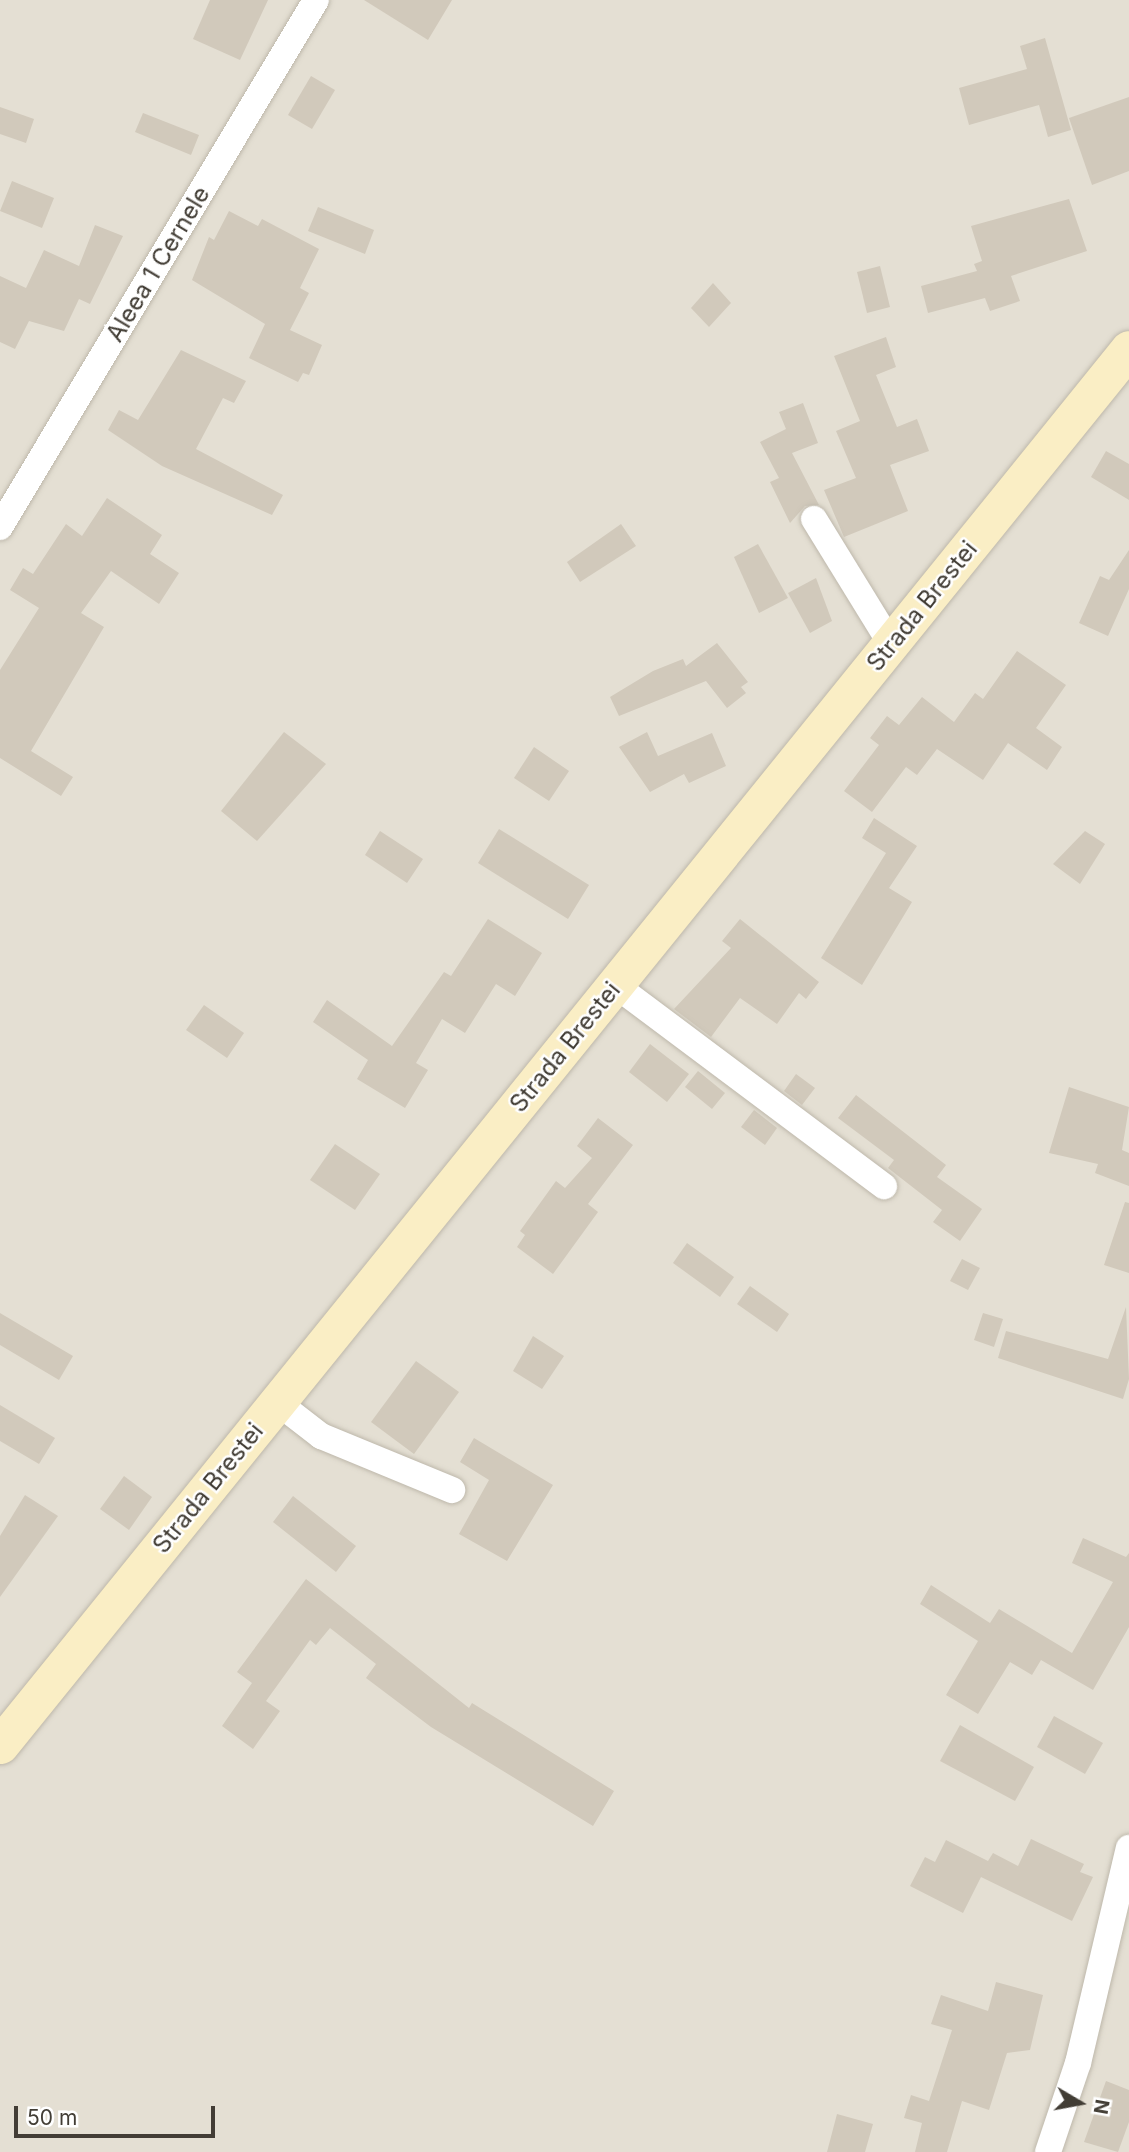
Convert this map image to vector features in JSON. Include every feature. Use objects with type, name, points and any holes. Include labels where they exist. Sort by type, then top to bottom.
[{"type":"main road","name":"Strada Brestei","points":[[0,1745],[1129,349]]},
{"type":"street","name":"Aleea 1 Cernele","points":[[0,527],[316,0]]},
{"type":"street","points":[[814,519],[891,644]]},
{"type":"street","points":[[615,985],[884,1186]]},
{"type":"street","points":[[277,1402],[321,1436],[452,1490]]},
{"type":"street","points":[[1048,2152],[1077,2063],[1129,1848]]},
{"type":"shaded area","points":[[0,0],[1129,0],[1129,2152],[0,2152]]},
{"type":"building","points":[[210,0],[268,0],[240,60],[193,39]]},
{"type":"building","points":[[364,0],[452,0],[428,40]]},
{"type":"building","points":[[1045,38],[1071,130],[1048,137],[1039,105],[969,125],[959,88],[1027,69],[1020,46]]},
{"type":"building","points":[[311,76],[335,90],[312,129],[288,115]]},
{"type":"building","points":[[1129,97],[1129,171],[1092,185],[1069,118]]},
{"type":"building","points":[[0,107],[34,119],[26,143],[0,134]]},
{"type":"building","points":[[143,113],[199,135],[191,155],[135,132]]},
{"type":"building","points":[[12,181],[54,198],[42,228],[0,211]]},
{"type":"building","points":[[1069,199],[1087,251],[1011,276],[1020,301],[990,311],[985,298],[928,313],[921,286],[977,271],[974,264],[982,261],[971,226]]},
{"type":"building","points":[[318,207],[374,230],[365,254],[308,231]]},
{"type":"building","points":[[229,211],[258,226],[262,219],[319,249],[300,288],[309,293],[290,330],[322,345],[309,375],[303,373],[298,382],[249,358],[265,324],[192,280],[209,237],[214,240]]},
{"type":"building","points":[[95,225],[123,236],[90,304],[79,299],[64,331],[29,321],[15,349],[0,342],[0,276],[26,288],[44,250],[79,266]]},
{"type":"building","points":[[880,266],[890,307],[867,313],[857,272]]},
{"type":"building","points":[[713,283],[731,303],[709,327],[691,308]]},
{"type":"building","points":[[886,337],[896,367],[876,375],[897,427],[917,419],[929,451],[890,465],[908,511],[844,537],[824,490],[856,478],[836,431],[860,421],[834,356]]},
{"type":"building","points":[[181,350],[246,381],[234,403],[223,398],[196,449],[283,495],[272,515],[162,466],[108,430],[119,410],[138,420]]},
{"type":"building","points":[[803,403],[818,443],[792,453],[819,505],[805,506],[790,523],[770,482],[779,478],[760,442],[786,429],[779,412]]},
{"type":"building","points":[[1106,451],[1129,464],[1129,500],[1091,477]]},
{"type":"building","points":[[107,498],[162,535],[150,554],[179,573],[159,604],[111,571],[81,613],[104,627],[31,751],[73,777],[61,796],[0,758],[0,670],[39,608],[10,590],[23,568],[33,574],[66,524],[82,536]]},
{"type":"building","points":[[621,524],[636,546],[580,582],[567,562]]},
{"type":"building","points":[[758,544],[788,598],[759,613],[734,557]]},
{"type":"building","points":[[1129,550],[1129,589],[1108,636],[1079,623],[1100,576],[1109,580]]},
{"type":"building","points":[[816,578],[832,621],[810,633],[788,593]]},
{"type":"building","points":[[717,643],[748,682],[741,687],[746,693],[727,708],[706,681],[619,716],[610,697],[653,671],[683,659],[686,666]]},
{"type":"building","points":[[1017,651],[1066,685],[1036,728],[1062,747],[1047,770],[1008,743],[983,780],[937,749],[917,775],[906,767],[872,812],[844,791],[879,745],[870,738],[887,716],[899,725],[922,697],[954,722],[975,693],[983,699]]},
{"type":"building","points":[[284,732],[326,764],[257,841],[221,811]]},
{"type":"building","points":[[647,732],[658,756],[712,733],[726,766],[689,783],[684,774],[650,792],[619,747]]},
{"type":"building","points":[[534,747],[569,771],[549,801],[514,778]]},
{"type":"building","points":[[874,818],[917,846],[889,888],[912,902],[862,985],[821,958],[886,853],[862,838]]},
{"type":"building","points":[[499,829],[589,885],[568,919],[478,863]]},
{"type":"building","points":[[380,831],[423,859],[407,883],[365,855]]},
{"type":"building","points":[[1085,831],[1105,844],[1080,884],[1053,864]]},
{"type":"building","points":[[488,919],[542,953],[515,996],[496,984],[465,1033],[442,1019],[416,1063],[428,1070],[405,1108],[357,1079],[368,1060],[313,1022],[327,1000],[392,1046],[444,972],[451,976]]},
{"type":"building","points":[[740,919],[819,982],[806,999],[799,993],[777,1024],[740,998],[711,1037],[674,1009],[731,948],[722,941]]},
{"type":"building","points":[[204,1005],[244,1033],[227,1058],[186,1030]]},
{"type":"building","points":[[650,1044],[689,1074],[667,1102],[629,1072]]},
{"type":"building","points":[[698,1071],[725,1093],[712,1109],[685,1087]]},
{"type":"building","points":[[796,1074],[815,1088],[802,1105],[784,1091]]},
{"type":"building","points":[[1069,1087],[1129,1107],[1122,1150],[1129,1153],[1129,1186],[1095,1173],[1098,1164],[1049,1153]]},
{"type":"building","points":[[856,1095],[946,1165],[937,1177],[982,1209],[960,1241],[933,1222],[942,1210],[888,1168],[894,1160],[838,1118]]},
{"type":"building","points":[[754,1110],[777,1128],[765,1145],[741,1127]]},
{"type":"building","points":[[598,1118],[633,1145],[588,1204],[598,1212],[553,1274],[517,1247],[525,1235],[520,1231],[556,1181],[565,1188],[592,1158],[577,1146]]},
{"type":"building","points":[[335,1144],[380,1174],[355,1210],[310,1180]]},
{"type":"building","points":[[1125,1202],[1129,1203],[1129,1273],[1104,1265]]},
{"type":"building","points":[[687,1243],[734,1277],[720,1297],[673,1263]]},
{"type":"building","points":[[962,1259],[980,1268],[968,1290],[950,1281]]},
{"type":"building","points":[[750,1286],[789,1314],[777,1332],[737,1304]]},
{"type":"building","points":[[1126,1307],[1129,1379],[1123,1399],[998,1358],[1006,1331],[1108,1359]]},
{"type":"building","points":[[0,1313],[73,1356],[59,1380],[0,1345]]},
{"type":"building","points":[[983,1313],[1003,1319],[994,1347],[974,1340]]},
{"type":"building","points":[[533,1336],[564,1356],[542,1389],[513,1371]]},
{"type":"building","points":[[416,1361],[459,1392],[414,1454],[371,1422]]},
{"type":"building","points":[[0,1405],[55,1438],[39,1464],[0,1441]]},
{"type":"building","points":[[474,1438],[553,1485],[507,1561],[459,1534],[489,1480],[460,1462]]},
{"type":"building","points":[[124,1476],[152,1497],[129,1530],[100,1509]]},
{"type":"building","points":[[25,1495],[58,1516],[0,1597],[0,1536]]},
{"type":"building","points":[[293,1496],[356,1546],[336,1572],[273,1522]]},
{"type":"building","points":[[1083,1538],[1126,1557],[1129,1553],[1129,1627],[1093,1690],[1041,1660],[1032,1675],[1010,1662],[978,1714],[946,1695],[978,1641],[920,1604],[931,1585],[990,1623],[999,1609],[1072,1653],[1113,1582],[1072,1563]]},
{"type":"building","points":[[306,1579],[469,1708],[472,1703],[614,1791],[593,1826],[431,1727],[366,1678],[376,1664],[330,1628],[316,1645],[310,1640],[266,1701],[280,1711],[253,1749],[222,1726],[252,1683],[237,1672]]},
{"type":"building","points":[[1054,1716],[1103,1743],[1085,1774],[1037,1747]]},
{"type":"building","points":[[960,1725],[1034,1767],[1015,1801],[940,1761]]},
{"type":"building","points":[[1031,1839],[1084,1864],[1080,1872],[1093,1877],[1072,1921],[981,1877],[963,1913],[910,1886],[925,1857],[935,1862],[946,1840],[988,1861],[993,1853],[1018,1866]]},
{"type":"building","points":[[996,1982],[1043,1995],[1030,2050],[1007,2053],[989,2110],[962,2101],[947,2152],[915,2152],[922,2123],[904,2118],[911,2095],[929,2101],[952,2030],[931,2024],[941,1995],[988,2011]]},
{"type":"building","points":[[1106,2081],[1129,2090],[1129,2122],[1118,2152],[1084,2142]]},
{"type":"building","points":[[837,2114],[873,2124],[865,2152],[827,2152]]}]
